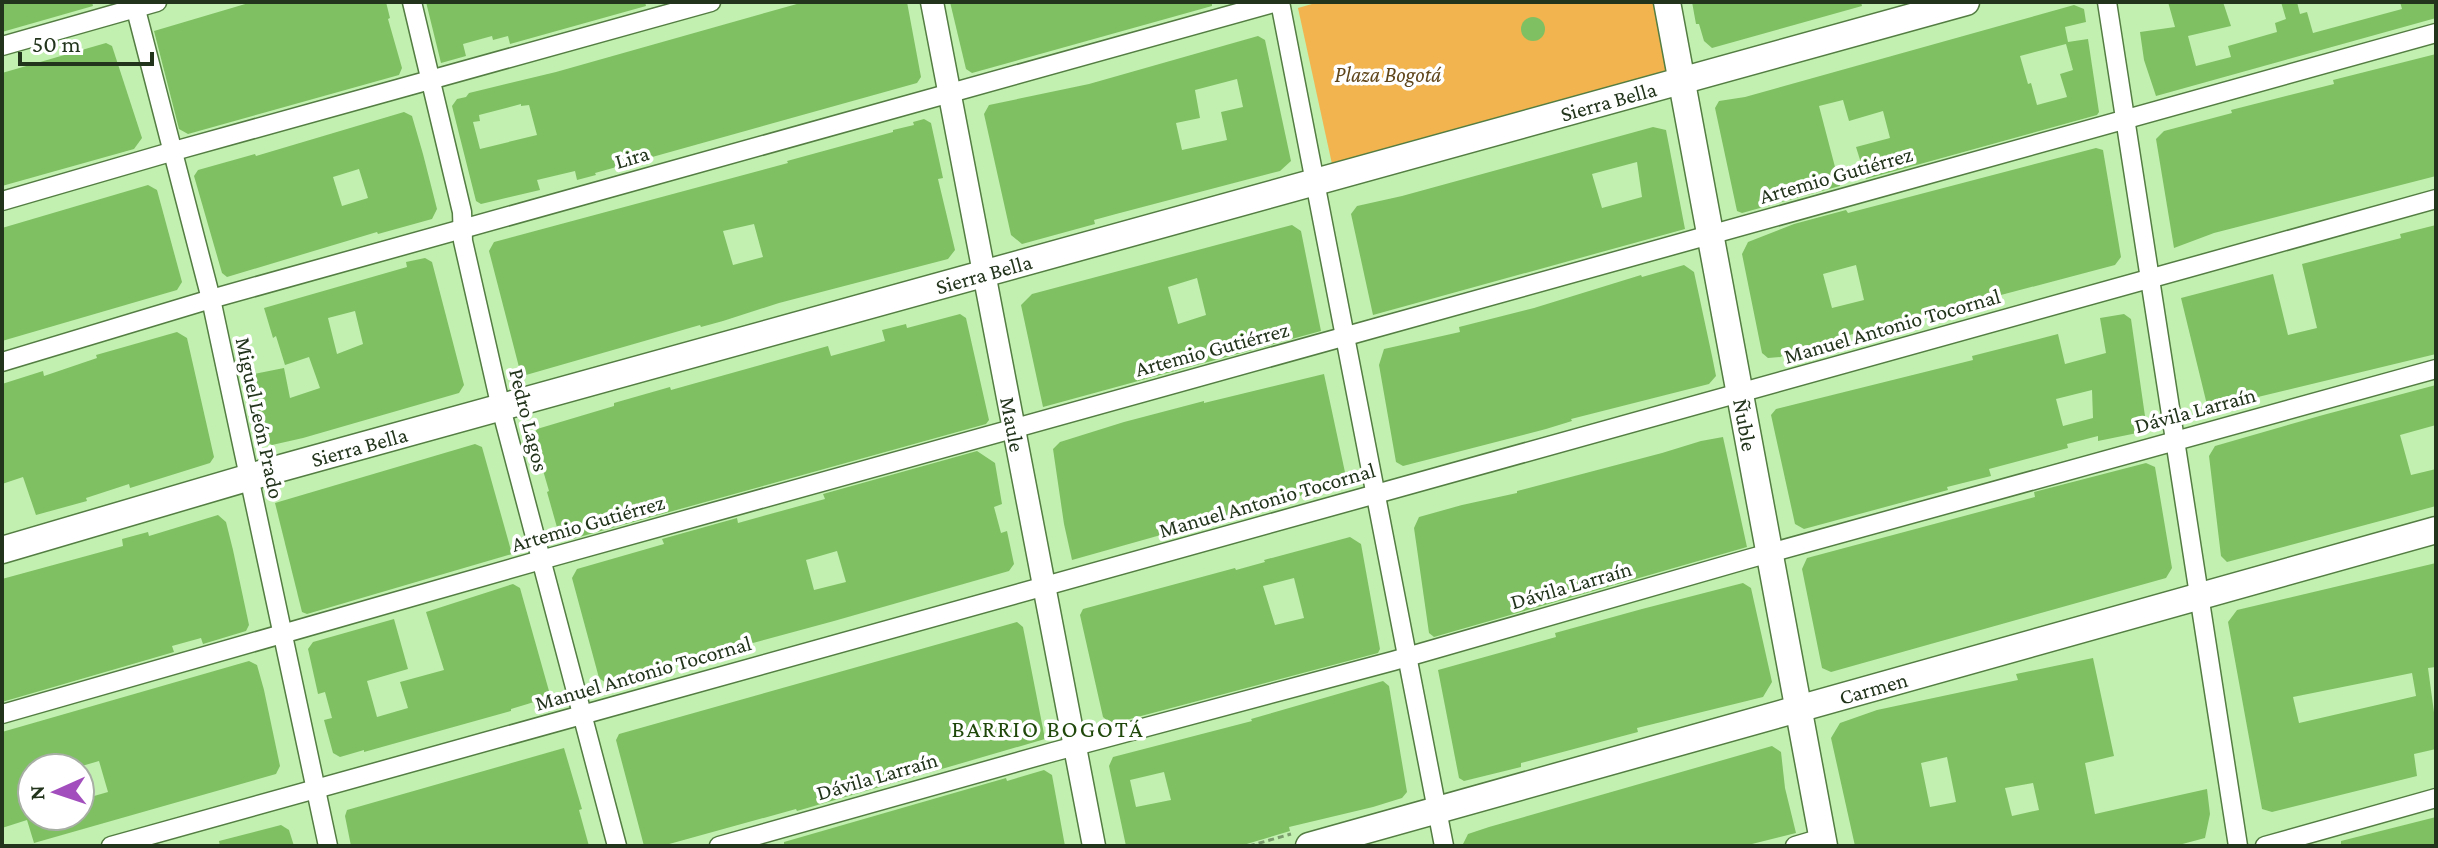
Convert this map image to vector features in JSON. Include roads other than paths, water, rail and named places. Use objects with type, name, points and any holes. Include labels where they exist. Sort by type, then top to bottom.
[{"type":"main road","name":"Ñuble","points":[[1667,2],[1823,842]]},
{"type":"main road","name":"Sierra Bella","points":[[2,550],[248,478],[1966,2]]},
{"type":"main road","name":"Carmen","points":[[1309,846],[2436,530]]},
{"type":"street","points":[[2,46],[135,5],[157,2]]},
{"type":"street","name":"Pedro Lagos","points":[[412,2],[462,212],[463,241],[501,408],[617,846]]},
{"type":"street","points":[[2,201],[711,2]]},
{"type":"street","name":"Maule","points":[[932,2],[1094,846]]},
{"type":"street","points":[[1279,2],[1444,846]]},
{"type":"street","name":"Lira","points":[[2,362],[211,299],[1279,2]]},
{"type":"street","points":[[2107,2],[2238,846]]},
{"type":"street","name":"Miguel León Prado","points":[[135,5],[211,299],[328,846]]},
{"type":"street","name":"Artemio Gutiérrez","points":[[2,714],[541,560],[2436,33]]},
{"type":"street","name":"Manuel Antonio Tocornal","points":[[111,846],[2436,199]]},
{"type":"street","name":"Dávila Larraín","points":[[719,846],[2436,369]]},
{"type":"street","points":[[2265,846],[2436,798]]},
{"type":"street","points":[[1795,846],[1823,842]]},
{"type":"district","name":"BARRIO BOGOTÁ","points":[[1048,728]]},
{"type":"park label","name":"Plaza Bogotá","points":[[1388,74]]}]
